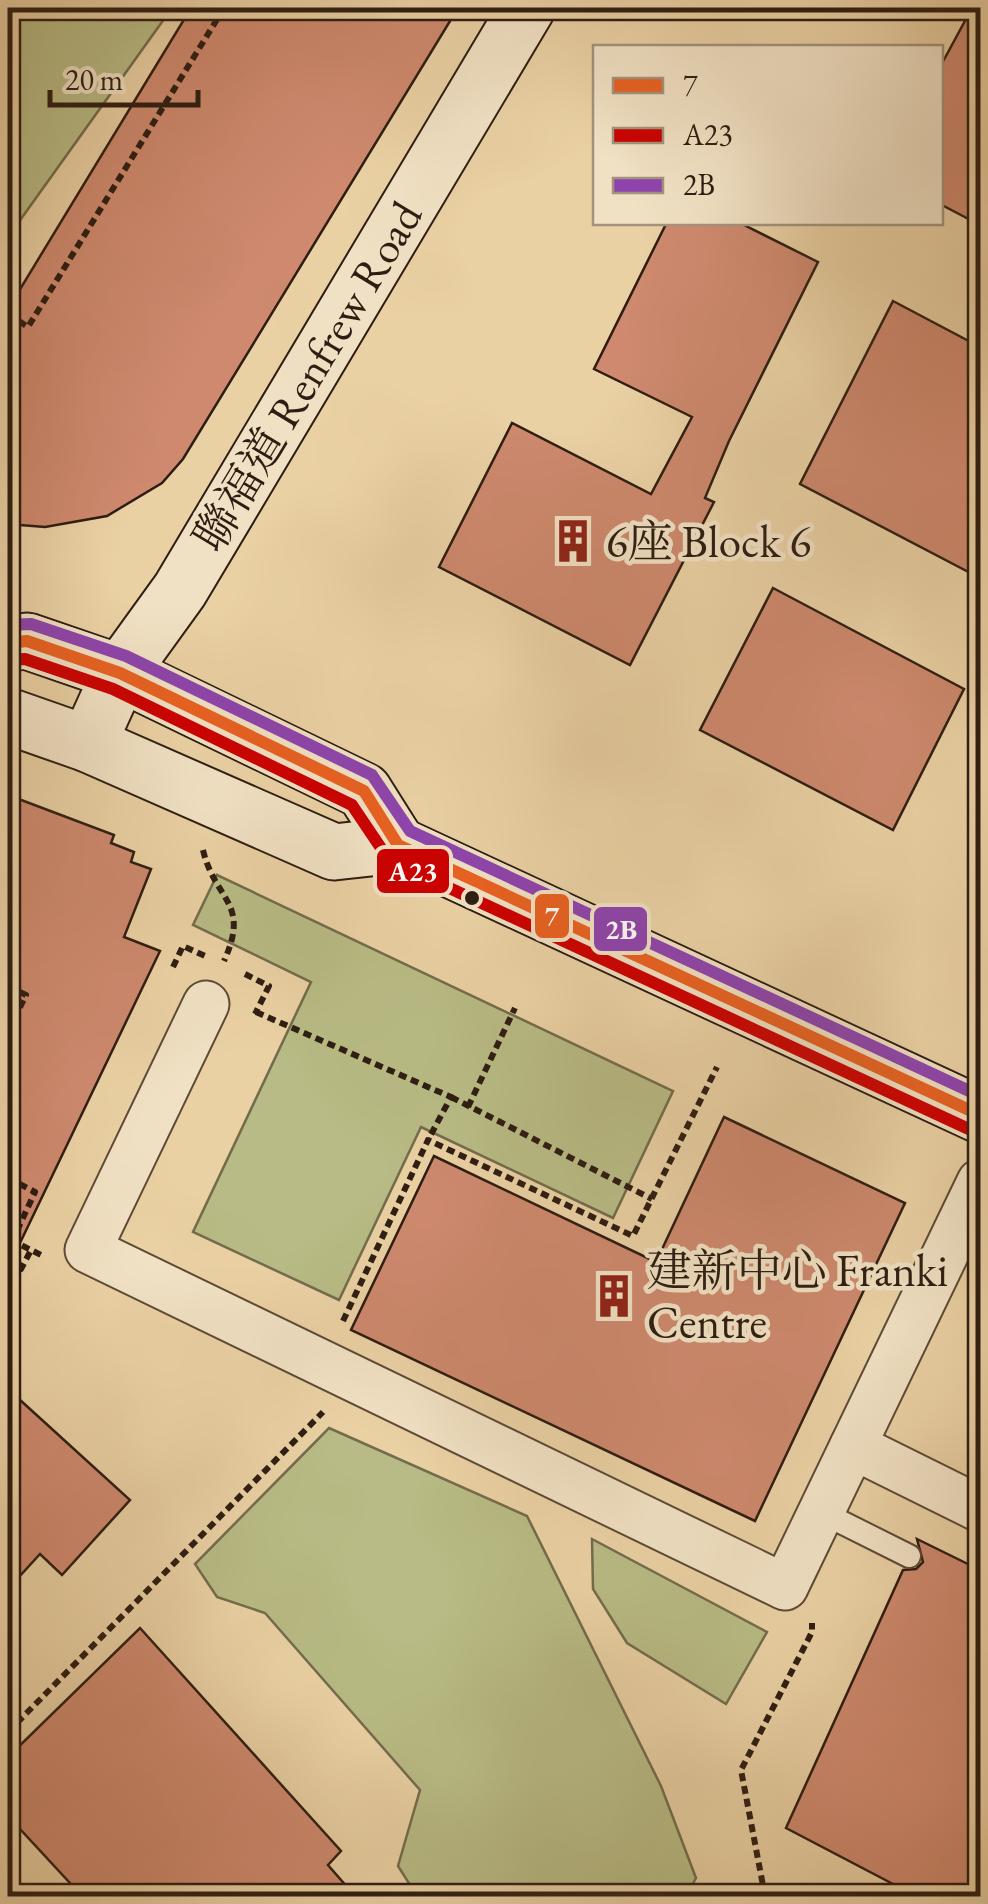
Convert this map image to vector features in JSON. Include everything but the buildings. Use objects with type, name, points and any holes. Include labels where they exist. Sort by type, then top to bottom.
[{"type":"main road","name":"聯福道 Renfrew Road","points":[[88,744],[120,673],[180,590],[527,8]]},
{"type":"main road","points":[[8,642],[27,641],[120,673],[364,792],[398,846]]},
{"type":"main road","points":[[8,716],[88,744],[334,852],[398,846],[980,1116]]},
{"type":"street","points":[[206,1004],[88,1250],[786,1586],[980,1182]]},
{"type":"street","points":[[853,1446],[980,1509]]},
{"type":"lane","points":[[821,1512],[910,1556]]},
{"type":"path","points":[[8,314],[28,327],[224,8]]},
{"type":"path","points":[[205,835],[202,843],[208,872],[232,902],[237,925],[223,964],[269,986],[248,1030]]},
{"type":"path","points":[[8,986],[26,996],[8,1032]]},
{"type":"path","points":[[468,1107],[515,1008]]},
{"type":"path","points":[[256,1012],[451,1098],[652,1198]]},
{"type":"path","points":[[428,1140],[633,1236],[717,1067]]},
{"type":"path","points":[[336,1335],[451,1098]]},
{"type":"path","points":[[8,1178],[35,1192],[14,1235],[19,1244]]},
{"type":"path","points":[[8,1262],[21,1269],[31,1250]]},
{"type":"path","points":[[8,1732],[333,1402]]},
{"type":"path","points":[[764,1896],[741,1770],[812,1632],[811,1617]]},
{"type":"path","points":[[8,1882],[19,1896]]},
{"type":"green space","points":[[8,8],[172,8],[8,237]]},
{"type":"green space","points":[[217,875],[673,1091],[613,1218],[421,1127],[339,1300],[193,1232],[311,982],[193,925]]},
{"type":"green space","points":[[329,1428],[527,1516],[661,1786],[696,1878],[686,1896],[417,1896],[398,1866],[420,1790],[265,1613],[217,1597],[195,1564]]},
{"type":"green space","points":[[592,1539],[767,1632],[726,1704],[627,1643],[593,1589]]},
{"type":"transit line","name":"2B","points":[[8,625],[31,624],[126,656],[372,775],[410,831],[980,1096]]},
{"type":"transit line","name":"7","points":[[8,643],[27,641],[120,673],[364,791],[398,845],[980,1115]]},
{"type":"transit line","name":"A23","points":[[10,660],[25,659],[113,689],[352,805],[389,860],[973,1131]]},
{"type":"place","name":"6座 Block 6","points":[[573,541]]},
{"type":"place","name":"建新中心 Franki Centre","points":[[614,1296]]}]
